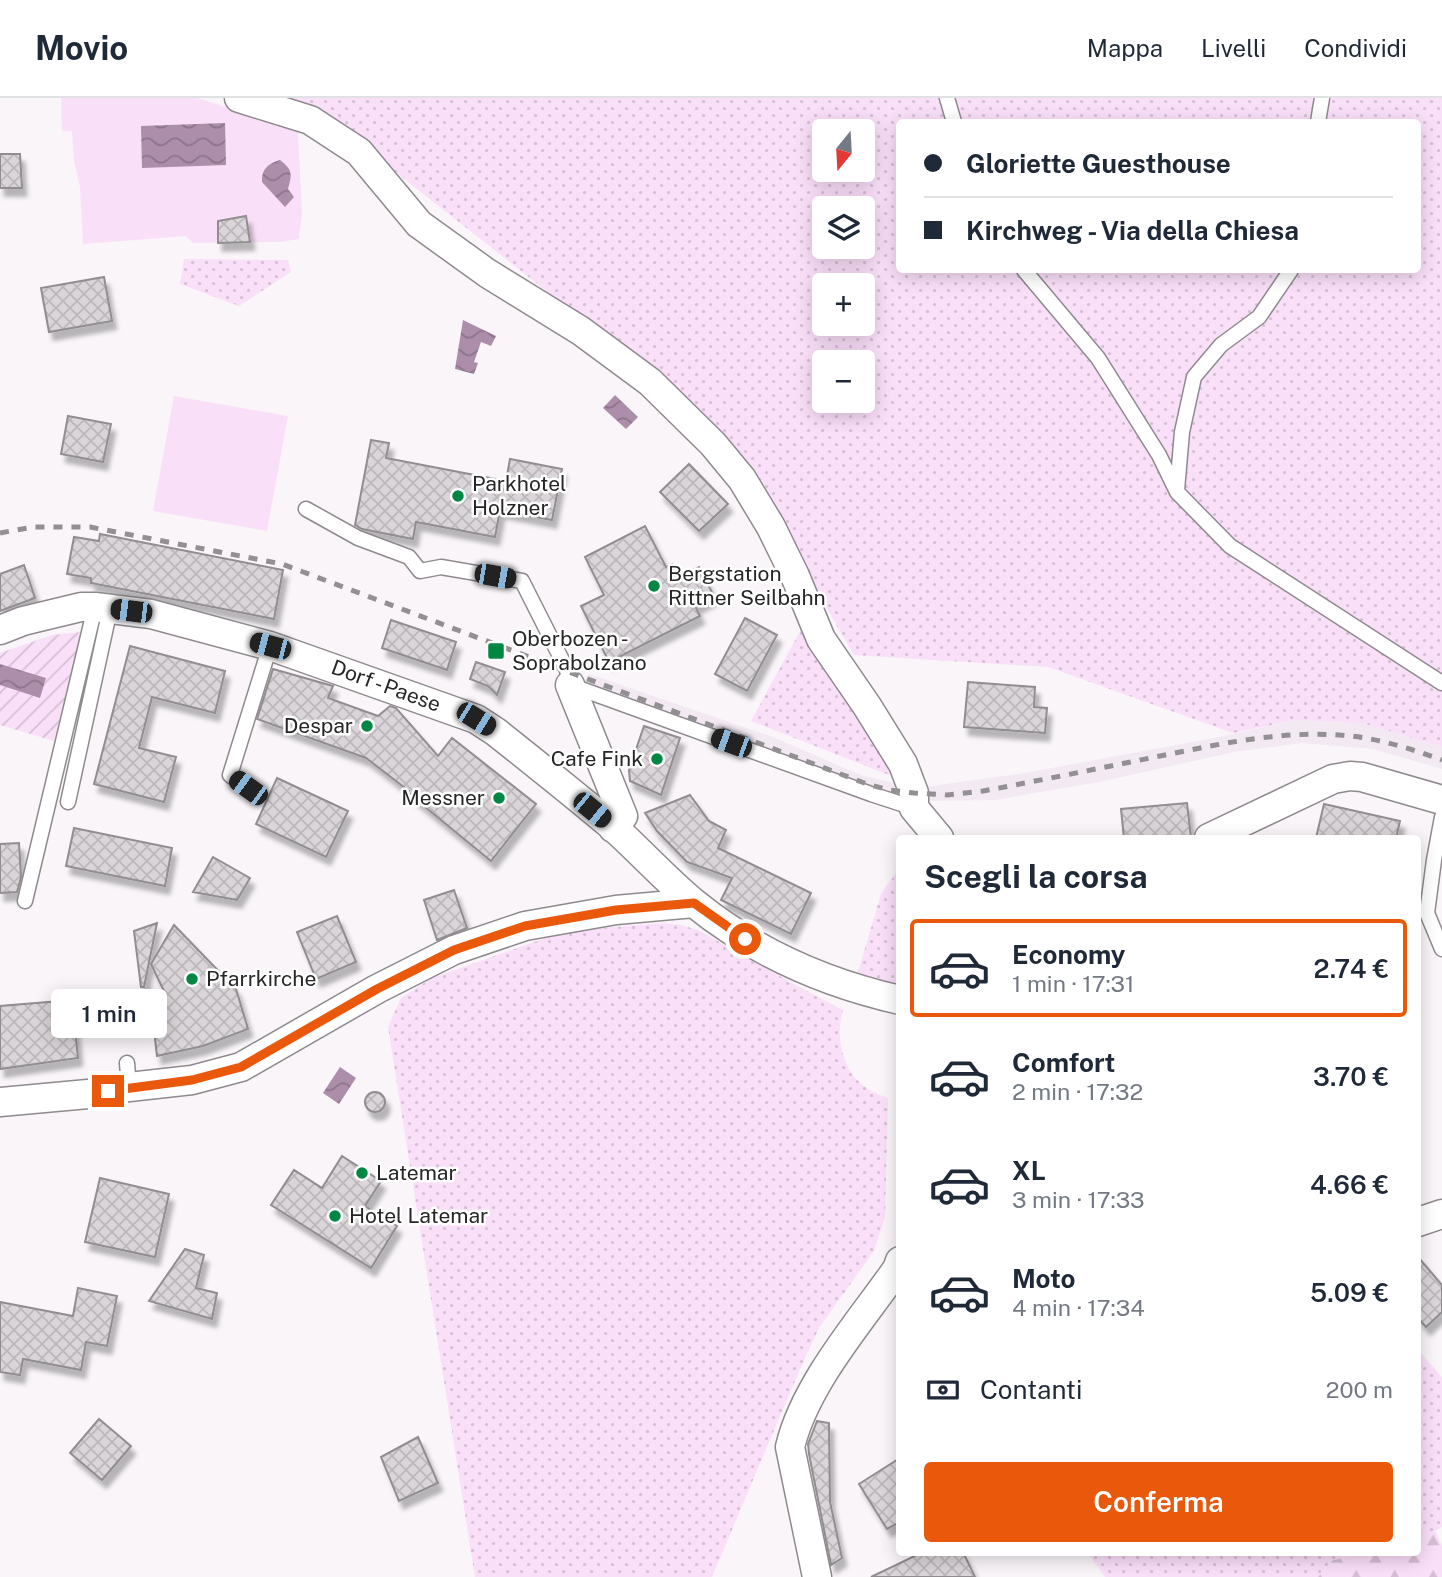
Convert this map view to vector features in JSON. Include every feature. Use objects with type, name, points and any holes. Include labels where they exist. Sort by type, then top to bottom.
[{"type":"street","points":[[239,98],[310,120],[359,152],[419,224],[487,273],[581,331],[650,382],[713,443],[742,479],[771,527],[821,639],[903,764],[914,793],[914,808],[936,835]]},
{"type":"street","name":"Dorf - Paese","points":[[0,630],[23,621],[81,607],[151,614],[270,646],[476,719],[496,732],[613,828],[694,903],[745,939],[805,970],[867,993],[896,999]]},
{"type":"street","points":[[570,685],[623,816],[613,828]]},
{"type":"street","points":[[1215,835],[1333,779],[1350,776],[1433,797]]},
{"type":"street","points":[[0,1102],[88,1094],[128,1075],[192,1080],[241,1067],[377,989],[454,950],[525,926],[616,910],[694,903]]},
{"type":"street","points":[[1421,1221],[1442,1214]]},
{"type":"street","points":[[817,1577],[790,1447],[794,1430],[828,1363],[896,1270]]},
{"type":"lane","points":[[947,98],[953,119]]},
{"type":"lane","points":[[1318,119],[1322,98]]},
{"type":"lane","points":[[1027,273],[1098,358],[1159,455],[1177,492],[1230,546],[1442,683]]},
{"type":"lane","points":[[1177,492],[1182,432],[1194,377],[1221,345],[1259,317],[1289,273]]},
{"type":"lane","points":[[306,509],[358,537],[409,557],[420,571],[441,567],[522,581],[567,670],[570,685],[914,808]]},
{"type":"lane","points":[[68,802],[103,608]]},
{"type":"lane","points":[[25,901],[103,608]]},
{"type":"lane","points":[[248,788],[230,775],[270,646]]},
{"type":"lane","points":[[1442,817],[1427,912],[1442,949]]},
{"type":"shaded area","points":[[589,674],[773,737],[860,775],[925,787],[1025,773],[1296,720],[1366,724],[1442,747],[1442,769],[1373,749],[1301,743],[1234,752],[1099,782],[995,800],[927,801],[891,797],[585,686]]},
{"type":"green space","points":[[61,98],[197,98],[298,132],[302,213],[299,239],[279,242],[193,243],[186,236],[83,244],[80,187],[74,161],[72,131],[62,131]]},
{"type":"green space","points":[[257,98],[1442,98],[1442,747],[1366,724],[1296,720],[1233,733],[1048,667],[854,655],[734,448],[644,368],[388,166]]},
{"type":"green space","points":[[184,259],[288,260],[291,272],[239,306],[180,284]]},
{"type":"green space","points":[[174,396],[288,416],[267,531],[153,511]]},
{"type":"green space","points":[[804,624],[878,744],[897,778],[751,721]]},
{"type":"green space","points":[[82,632],[54,741],[0,725],[0,653],[52,635]]},
{"type":"green space","points":[[896,873],[896,991],[856,979],[881,894]]},
{"type":"green space","points":[[664,923],[698,930],[843,1010],[840,1032],[847,1064],[859,1082],[888,1098],[885,1217],[874,1251],[819,1328],[712,1577],[475,1577],[388,1027],[401,998],[432,978],[565,931]]},
{"type":"green space","points":[[1421,1353],[1442,1377],[1442,1527],[1421,1535]]},
{"type":"green space","points":[[1435,1531],[1442,1545],[1442,1577],[1318,1577],[1331,1561],[1348,1556],[1421,1556],[1421,1535]]},
{"type":"green space","points":[[1090,1556],[1348,1556],[1331,1561],[1318,1577],[1105,1577]]},
{"type":"water","points":[[225,123],[226,165],[142,168],[141,126]]},
{"type":"water","points":[[280,160],[289,170],[291,176],[288,189],[294,197],[285,207],[262,182],[266,167]]},
{"type":"water","points":[[463,320],[496,336],[491,346],[481,342],[474,362],[478,363],[474,374],[455,369]]},
{"type":"water","points":[[615,395],[638,417],[626,429],[603,408]]},
{"type":"water","points":[[0,664],[46,678],[40,698],[0,685]]},
{"type":"water","points":[[340,1067],[356,1078],[339,1104],[323,1093]]},
{"type":"building","points":[[0,154],[20,154],[22,188],[0,188]]},
{"type":"building","points":[[246,216],[250,242],[218,243],[218,221]]},
{"type":"building","points":[[104,277],[112,321],[49,332],[41,288]]},
{"type":"building","points":[[68,416],[111,424],[103,462],[61,454]]},
{"type":"building","name":"Parkhotel Holzner","points":[[371,440],[389,443],[386,458],[506,481],[510,459],[562,469],[552,520],[500,510],[495,537],[416,522],[413,539],[362,529],[355,525]]},
{"type":"building","points":[[689,464],[728,504],[699,531],[660,492]]},
{"type":"building","name":"Bergstation Rittner Seilbahn","points":[[645,526],[666,567],[672,564],[679,577],[699,567],[714,596],[695,606],[700,616],[609,662],[581,606],[604,595],[585,557]]},
{"type":"building","points":[[100,534],[283,570],[274,619],[91,583],[91,578],[67,574],[74,537],[99,541]]},
{"type":"building","points":[[24,565],[35,598],[0,611],[0,574]]},
{"type":"building","points":[[745,618],[777,635],[747,691],[715,674]]},
{"type":"building","points":[[391,620],[456,642],[447,670],[382,648]]},
{"type":"building","points":[[130,646],[225,671],[215,713],[152,697],[139,748],[176,757],[164,802],[94,784]]},
{"type":"building","points":[[476,662],[505,672],[497,695],[488,686],[470,679]]},
{"type":"building","points":[[273,669],[333,686],[328,698],[378,716],[390,706],[396,708],[438,756],[452,738],[536,804],[491,861],[366,758],[257,719]]},
{"type":"building","points":[[968,682],[1035,687],[1034,707],[1047,708],[1045,733],[964,727]]},
{"type":"building","points":[[644,726],[680,738],[661,795],[630,781],[629,770]]},
{"type":"building","points":[[277,778],[348,811],[326,857],[256,824]]},
{"type":"building","points":[[690,795],[709,821],[726,830],[718,848],[811,893],[791,934],[721,900],[732,878],[687,862],[657,831],[645,813]]},
{"type":"building","points":[[1187,803],[1191,835],[1124,835],[1121,809]]},
{"type":"building","points":[[1324,804],[1400,821],[1397,835],[1317,835]]},
{"type":"building","points":[[74,828],[172,848],[165,886],[66,866]]},
{"type":"building","points":[[19,843],[21,877],[17,892],[0,893],[0,844]]},
{"type":"building","points":[[213,857],[250,878],[237,900],[193,892]]},
{"type":"building","points":[[454,890],[467,928],[437,940],[424,900]]},
{"type":"building","points":[[337,916],[356,962],[316,979],[297,932]]},
{"type":"building","points":[[157,923],[144,987],[141,987],[134,931]]},
{"type":"building","name":"Pfarrkirche","points":[[174,925],[236,989],[248,1029],[203,1046],[157,1056],[155,1039],[165,993],[151,964]]},
{"type":"building","points":[[72,1000],[78,1058],[0,1069],[0,1006]]},
{"type":"building","points":[[375,1092],[382,1095],[385,1102],[382,1109],[375,1112],[368,1109],[365,1102],[368,1095]]},
{"type":"building","name":"Hotel Latemar","points":[[342,1156],[381,1181],[365,1206],[397,1226],[371,1268],[271,1205],[294,1170],[322,1188]]},
{"type":"building","points":[[100,1178],[169,1194],[155,1257],[85,1242]]},
{"type":"building","points":[[185,1249],[204,1255],[196,1288],[217,1293],[212,1319],[149,1301]]},
{"type":"building","points":[[1421,1260],[1442,1285],[1442,1312],[1426,1327],[1421,1321]]},
{"type":"building","points":[[78,1288],[117,1296],[107,1346],[86,1342],[81,1370],[23,1359],[20,1375],[0,1372],[0,1302],[73,1316]]},
{"type":"building","points":[[99,1419],[131,1446],[102,1480],[70,1453]]},
{"type":"building","points":[[817,1421],[829,1423],[830,1502],[842,1558],[831,1565],[808,1444]]},
{"type":"building","points":[[418,1437],[438,1483],[399,1501],[381,1457]]},
{"type":"building","points":[[896,1461],[896,1524],[887,1529],[859,1484]]},
{"type":"building","points":[[915,1556],[965,1556],[975,1577],[871,1577]]},
{"type":"railway","points":[[0,533],[33,527],[90,527],[282,564],[889,790],[947,795],[983,791],[1227,743],[1294,735],[1365,738],[1442,760]]},
{"type":"place","name":"Parkhotel Holzner","points":[[458,496]]},
{"type":"place","name":"Bergstation Rittner Seilbahn","points":[[654,586]]},
{"type":"place","name":"Oberbozen - Soprabolzano","points":[[496,651]]},
{"type":"place","name":"Despar","points":[[367,726]]},
{"type":"place","name":"Cafe Fink","points":[[657,759]]},
{"type":"place","name":"Messner","points":[[499,798]]},
{"type":"place","name":"Pfarrkirche","points":[[192,979]]},
{"type":"place","name":"Latemar","points":[[362,1173]]},
{"type":"place","name":"Hotel Latemar","points":[[335,1216]]},
{"type":"route","points":[[108,1091],[192,1080],[241,1067],[377,989],[454,950],[525,926],[616,910],[694,903],[745,939]]}]
